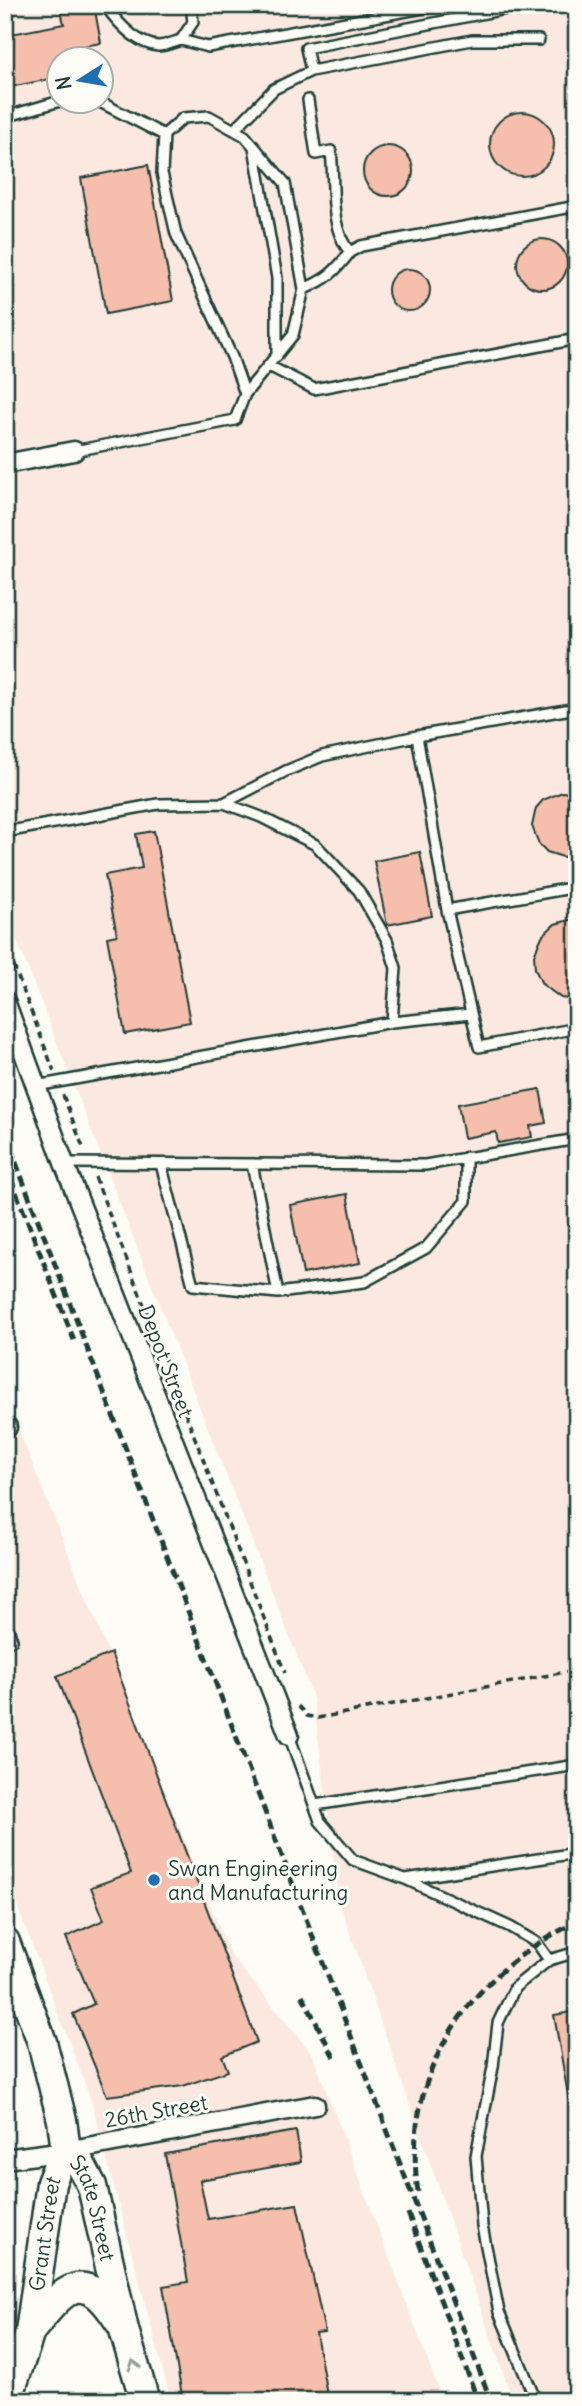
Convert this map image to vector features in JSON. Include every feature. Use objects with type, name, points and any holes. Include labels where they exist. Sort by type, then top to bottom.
[{"type":"main road","name":"State Street","points":[[5,1942],[11,1976],[42,2042],[62,2120],[66,2151],[81,2165],[92,2186],[124,2330],[145,2401]]},
{"type":"main road","name":"Grant Street","points":[[6,2401],[30,2332],[44,2239],[46,2203],[58,2165],[66,2151]]},
{"type":"main road","points":[[30,2332],[62,2293],[75,2288],[86,2288],[101,2298],[124,2330]]},
{"type":"street","points":[[5,464],[74,451]]},
{"type":"street","name":"Depot Street","points":[[5,1001],[64,1163],[289,1735]]},
{"type":"street","name":"26th Street","points":[[5,2159],[66,2151],[315,2105]]},
{"type":"lane","points":[[105,5],[117,22],[141,40],[159,46],[181,40],[208,47],[440,5]]},
{"type":"lane","points":[[181,40],[193,22],[191,5]]},
{"type":"lane","points":[[312,71],[306,48],[526,5]]},
{"type":"lane","points":[[234,130],[274,89],[312,71],[472,40],[539,40]]},
{"type":"lane","points":[[308,100],[316,154],[331,151],[335,176],[332,193],[341,242],[350,252]]},
{"type":"lane","points":[[5,117],[46,105]]},
{"type":"lane","points":[[116,110],[164,135]]},
{"type":"lane","points":[[74,451],[234,420],[245,394],[293,335],[304,289],[285,183],[245,136],[209,116],[183,118],[164,135],[162,173],[176,234],[232,357],[245,394]]},
{"type":"lane","points":[[254,147],[277,278],[277,356]]},
{"type":"lane","points":[[304,289],[324,280],[350,252],[361,246],[577,206]]},
{"type":"lane","points":[[269,366],[314,389],[577,339]]},
{"type":"lane","points":[[224,803],[322,756],[577,708]]},
{"type":"lane","points":[[417,737],[447,910],[479,1047],[577,1028]]},
{"type":"lane","points":[[5,832],[158,804],[224,803],[261,817],[316,845],[359,891],[387,940],[396,968],[392,1022]]},
{"type":"lane","points":[[447,910],[577,887]]},
{"type":"lane","points":[[36,1086],[392,1022],[471,1014]]},
{"type":"lane","points":[[64,1163],[425,1165],[577,1139]]},
{"type":"lane","points":[[161,1164],[193,1284],[278,1293],[364,1282],[426,1248],[466,1201],[466,1157]]},
{"type":"lane","points":[[252,1164],[278,1293]]},
{"type":"lane","points":[[5,1621],[12,1640],[5,1642]]},
{"type":"lane","points":[[289,1735],[320,1821],[353,1860],[405,1879],[510,1927],[537,1943],[549,1960]]},
{"type":"lane","points":[[315,1805],[577,1765]]},
{"type":"lane","points":[[405,1879],[577,1853]]},
{"type":"lane","points":[[536,2401],[499,2312],[482,2226],[476,2156],[494,2067],[498,2023],[515,1987],[549,1960],[577,1952]]},
{"type":"path","points":[[5,943],[289,1683]]},
{"type":"path","points":[[294,1696],[299,1708],[307,1716],[318,1718],[577,1670]]},
{"type":"shaded area","points":[[5,5],[577,5],[577,2401],[513,2401],[339,1902],[313,1697],[5,910]]},
{"type":"shaded area","points":[[17,1426],[230,1954],[313,2055],[443,2401],[171,2401],[91,2100],[5,1874],[5,1431]]},
{"type":"building","points":[[94,5],[101,43],[46,46],[46,80],[5,88],[5,46],[8,45],[6,35],[64,24],[60,7]]},
{"type":"building","points":[[516,112],[528,112],[545,121],[552,132],[552,156],[545,167],[528,176],[516,176],[504,171],[495,162],[490,150],[490,138],[495,126],[504,117]]},
{"type":"building","points":[[388,146],[406,153],[413,171],[406,189],[388,196],[370,189],[363,171],[370,153]]},
{"type":"building","points":[[148,165],[173,301],[106,314],[81,178]]},
{"type":"building","points":[[542,239],[560,246],[567,264],[560,282],[542,289],[524,282],[517,264],[524,246]]},
{"type":"building","points":[[409,269],[424,275],[430,290],[424,305],[409,311],[394,305],[388,290],[394,275]]},
{"type":"building","points":[[562,792],[577,794],[577,855],[563,857],[547,852],[539,844],[532,826],[536,808],[543,800]]},
{"type":"building","points":[[154,831],[190,1022],[125,1034],[107,937],[117,935],[105,875],[142,868],[136,834]]},
{"type":"building","points":[[420,852],[432,916],[387,925],[374,861]]},
{"type":"building","points":[[577,918],[577,1000],[561,998],[542,984],[535,969],[534,955],[542,936],[555,924]]},
{"type":"building","points":[[540,1089],[546,1123],[530,1126],[532,1137],[498,1143],[496,1132],[464,1138],[458,1104]]},
{"type":"building","points":[[347,1194],[360,1263],[303,1274],[290,1205]]},
{"type":"building","name":"Swan Engineering and Manufacturing","points":[[111,1653],[257,2042],[222,2056],[228,2071],[183,2086],[107,2096],[73,2014],[94,2004],[66,1937],[104,1920],[91,1887],[131,1873],[57,1676]]},
{"type":"building","points":[[577,2011],[577,2101],[569,2101],[554,2015]]},
{"type":"building","points":[[296,2131],[301,2162],[200,2180],[208,2219],[297,2204],[325,2332],[316,2333],[328,2401],[183,2401],[163,2286],[188,2282],[165,2154]]},
{"type":"railway","points":[[5,1134],[491,2401]]},
{"type":"railway","points":[[5,1164],[74,1340]]},
{"type":"railway","points":[[418,2192],[415,2148],[420,2106],[432,2067],[451,2031],[475,1998],[505,1968],[539,1943],[577,1922]]},
{"type":"railway","points":[[302,1995],[336,2061]]},
{"type":"railway","points":[[408,2213],[478,2401]]},
{"type":"place","name":"Swan Engineering and Manufacturing","points":[[154,1880]]}]
